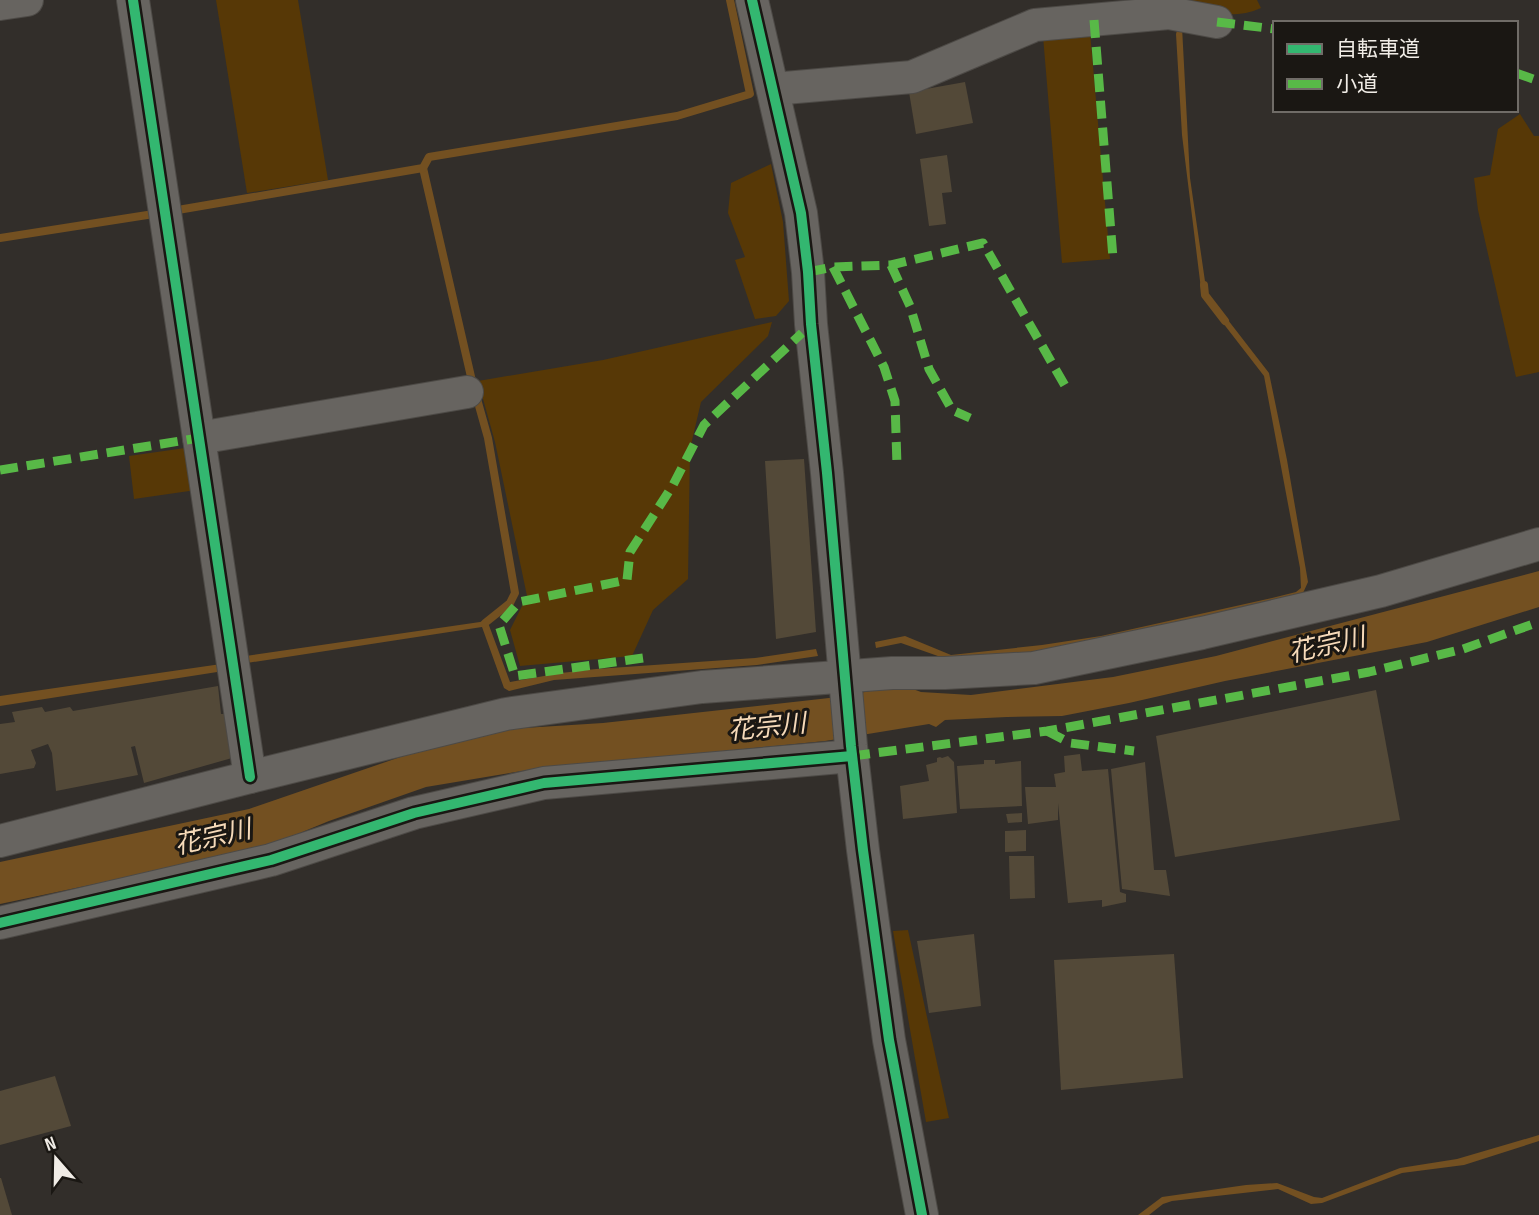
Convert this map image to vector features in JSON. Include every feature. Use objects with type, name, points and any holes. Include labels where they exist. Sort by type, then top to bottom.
[{"type":"street","points":[[0,4],[27,0]]},
{"type":"street","points":[[133,0],[250,777]]},
{"type":"street","points":[[752,0],[801,213],[863,850],[889,1040],[922,1215]]},
{"type":"street","points":[[772,89],[912,77],[1035,25],[1170,6],[1217,22]]},
{"type":"street","points":[[199,438],[467,393]]},
{"type":"street","points":[[0,841],[506,714],[702,687],[846,681],[892,673],[1034,668],[1202,633],[1381,591],[1539,544]]},
{"type":"street","points":[[0,923],[271,860],[414,813],[544,783],[852,751]]},
{"type":"shaded area","points":[[216,0],[298,0],[328,180],[247,193]]},
{"type":"shaded area","points":[[1191,0],[1257,0],[1261,8],[1234,14],[1216,13],[1188,9]]},
{"type":"shaded area","points":[[1090,32],[1110,259],[1062,263],[1043,36]]},
{"type":"shaded area","points":[[1520,114],[1534,136],[1539,136],[1539,372],[1516,377],[1478,210],[1474,178],[1490,175],[1498,129]]},
{"type":"shaded area","points":[[771,164],[783,222],[789,301],[776,316],[755,319],[735,260],[745,257],[728,213],[731,183]]},
{"type":"shaded area","points":[[772,322],[768,336],[701,402],[690,449],[688,579],[653,610],[632,656],[520,666],[510,630],[527,596],[495,442],[478,381],[603,360]]},
{"type":"shaded area","points":[[185,448],[203,489],[134,499],[129,456]]},
{"type":"shaded area","points":[[908,930],[949,1118],[926,1122],[893,931]]},
{"type":"water","points":[[1178,27],[1182,27],[1190,178],[1207,295],[1202,297],[1182,135],[1176,34]]},
{"type":"water","points":[[1221,311],[1269,373],[1308,582],[1303,593],[1298,597],[1036,652],[952,661],[901,643],[876,648],[875,642],[905,636],[951,655],[1042,645],[1101,636],[1272,598],[1296,592],[1301,588],[1300,568],[1264,376],[1216,314]]},
{"type":"water","name":"花宗川","points":[[1539,571],[1539,607],[1427,642],[1062,716],[945,720],[936,727],[929,724],[825,741],[522,771],[426,787],[329,821],[261,849],[0,904],[0,862],[249,809],[409,754],[506,729],[603,723],[838,697],[902,685],[921,692],[971,695],[1113,677],[1216,656]]},
{"type":"water","points":[[487,620],[510,682],[596,669],[755,658],[816,649],[818,656],[757,665],[554,680],[509,691],[504,688],[482,627],[247,663],[246,656]]},
{"type":"water","points":[[228,663],[230,670],[0,706],[0,696]]},
{"type":"water","points":[[1539,1135],[1539,1141],[1464,1165],[1402,1173],[1322,1203],[1311,1204],[1278,1189],[1172,1201],[1163,1204],[1149,1215],[1138,1215],[1162,1197],[1246,1185],[1277,1183],[1322,1198],[1400,1168],[1457,1159]]},
{"type":"building","points":[[965,82],[973,123],[916,134],[909,92]]},
{"type":"building","points":[[947,155],[952,192],[942,193],[946,224],[929,226],[920,159]]},
{"type":"building","points":[[804,459],[816,632],[776,639],[765,461]]},
{"type":"building","points":[[218,686],[221,714],[226,714],[232,758],[144,783],[135,746],[131,747],[138,775],[56,791],[52,753],[48,744],[31,750],[36,763],[34,768],[0,774],[0,724],[15,722],[12,712],[42,707],[45,712],[70,707],[73,711]]},
{"type":"building","points":[[1376,690],[1400,820],[1175,857],[1156,736]]},
{"type":"building","points":[[1080,754],[1082,771],[1108,769],[1120,892],[1126,894],[1126,902],[1102,907],[1102,900],[1068,903],[1058,803],[1058,820],[1028,824],[1025,787],[1056,787],[1054,774],[1065,772],[1064,756]]},
{"type":"building","points":[[948,756],[954,762],[957,813],[903,819],[900,786],[929,781],[926,765],[937,762],[937,758]]},
{"type":"building","points":[[984,760],[995,760],[995,764],[1021,761],[1022,806],[960,809],[957,766],[984,764]]},
{"type":"building","points":[[1145,762],[1154,870],[1166,870],[1170,896],[1122,889],[1111,769]]},
{"type":"building","points":[[1022,813],[1022,822],[1008,823],[1006,814]]},
{"type":"building","points":[[1026,830],[1026,851],[1005,852],[1005,831]]},
{"type":"building","points":[[1009,856],[1034,856],[1035,898],[1010,899]]},
{"type":"building","points":[[974,934],[981,1006],[929,1013],[917,941]]},
{"type":"building","points":[[1174,954],[1183,1078],[1061,1090],[1054,960]]},
{"type":"building","points":[[55,1076],[71,1126],[0,1145],[0,1091]]},
{"type":"building","points":[[1,1178],[12,1215],[0,1215]]},
{"type":"waterway","points":[[172,211],[423,168],[429,157],[677,116],[750,94],[730,0]]},
{"type":"waterway","points":[[423,168],[472,381],[488,438],[515,593],[510,603],[485,623]]},
{"type":"waterway","points":[[0,238],[160,213]]},
{"type":"waterway","points":[[1204,285],[1205,295],[1225,321]]},
{"type":"marked path","points":[[1094,20],[1113,258]]},
{"type":"marked path","points":[[1217,22],[1273,29]]},
{"type":"marked path","points":[[1518,74],[1539,81]]},
{"type":"marked path","points":[[808,272],[833,267],[891,265],[983,243],[1068,391]]},
{"type":"marked path","points":[[891,265],[910,306],[929,369],[952,410],[970,418]]},
{"type":"marked path","points":[[833,267],[884,367],[895,401],[897,466]]},
{"type":"marked path","points":[[643,658],[515,676],[499,625],[519,602],[627,580],[630,552],[673,485],[704,425],[802,333]]},
{"type":"marked path","points":[[0,470],[199,438]]},
{"type":"marked path","points":[[852,756],[1047,731],[1369,672],[1463,649],[1539,622]]},
{"type":"marked path","points":[[1047,731],[1070,743],[1134,751]]},
{"type":"cycle path","points":[[133,0],[250,777]]},
{"type":"cycle path","points":[[752,0],[801,213],[863,850],[889,1040],[922,1215]]},
{"type":"cycle path","points":[[0,923],[271,860],[414,813],[544,783],[852,756]]}]
